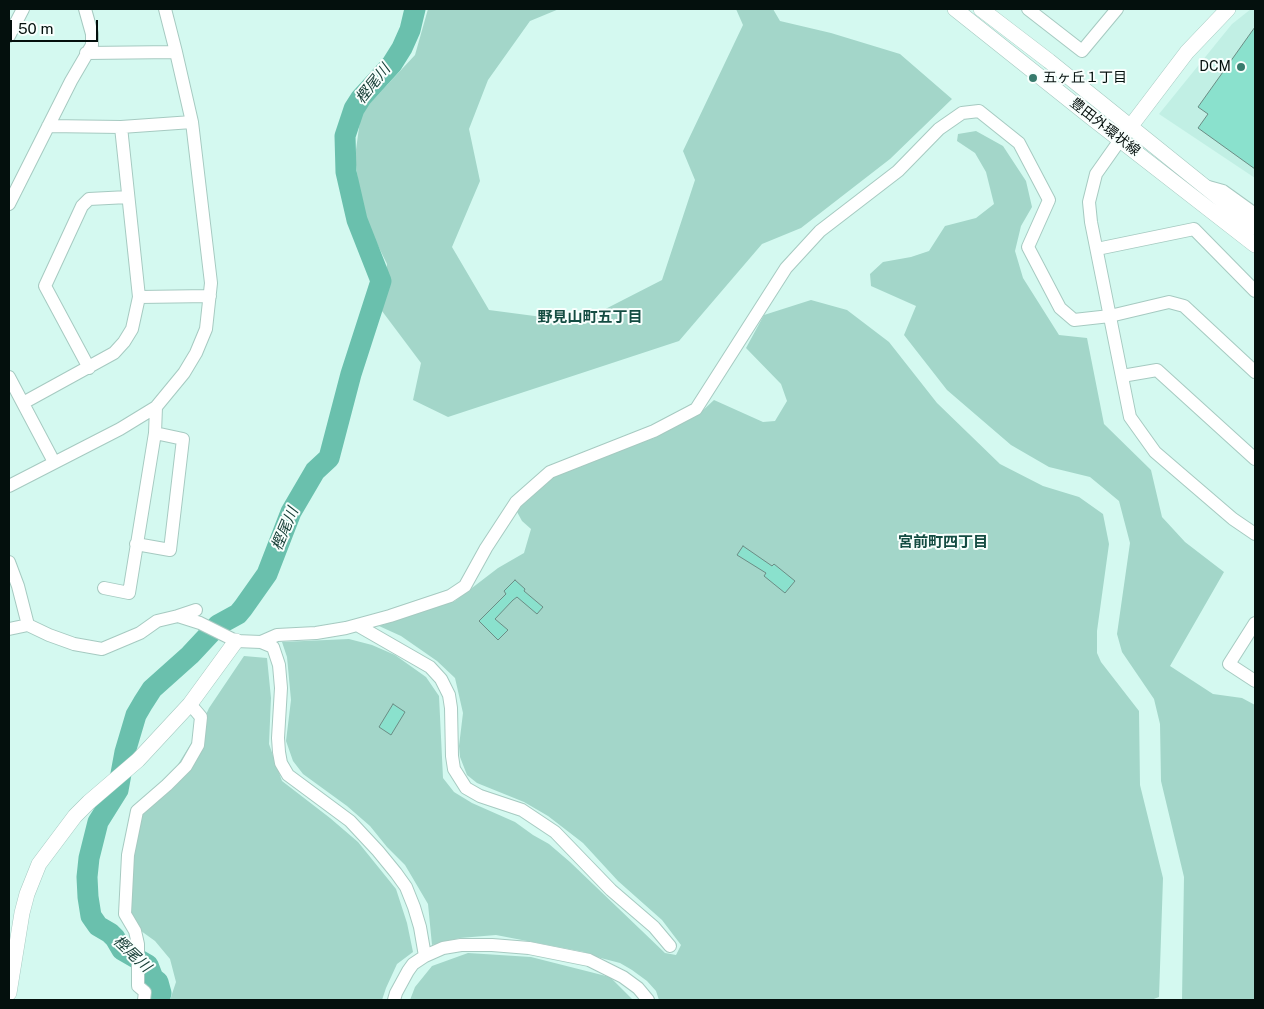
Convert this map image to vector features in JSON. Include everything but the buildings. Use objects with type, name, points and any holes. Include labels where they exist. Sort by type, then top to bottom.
[{"type":"street","points":[[9,36],[23,9]]},
{"type":"street","points":[[9,204],[86,53],[92,46],[92,34],[85,9]]},
{"type":"street","points":[[9,486],[120,429],[156,406],[184,373],[196,354],[206,329],[212,283],[192,122],[164,9]]},
{"type":"street","name":"豊田外環状線","points":[[955,9],[1255,245]]},
{"type":"street","name":"豊田外環状線","points":[[981,9],[1255,226]]},
{"type":"street","points":[[1028,9],[1082,51],[1117,9]]},
{"type":"street","points":[[1228,9],[1187,52],[1120,140],[1096,174],[1089,202],[1130,417],[1154,452],[1233,520],[1255,534]]},
{"type":"street","points":[[86,53],[176,52]]},
{"type":"street","points":[[261,642],[278,636],[316,633],[390,616],[450,596],[465,586],[486,548],[516,502],[550,472],[654,431],[696,409],[786,268],[820,231],[898,171],[939,129],[962,113],[979,111],[1019,142],[1048,200],[1028,247],[1060,308],[1074,320],[1110,316],[1169,302],[1184,306],[1255,372]]},
{"type":"street","points":[[48,126],[121,127],[192,122]]},
{"type":"street","points":[[23,403],[90,368],[114,353],[132,329],[139,297],[121,127]]},
{"type":"street","points":[[1205,186],[1223,191],[1255,214]]},
{"type":"street","points":[[90,368],[45,286],[82,206],[89,198],[128,197]]},
{"type":"street","points":[[1097,249],[1194,229],[1255,291]]},
{"type":"street","points":[[139,297],[210,296]]},
{"type":"street","points":[[1122,376],[1157,370],[1255,459]]},
{"type":"street","points":[[9,377],[54,462]]},
{"type":"street","points":[[104,588],[129,593],[155,433],[156,406]]},
{"type":"street","points":[[136,544],[170,550],[183,440],[155,433]]},
{"type":"street","points":[[9,562],[14,588],[28,625]]},
{"type":"street","points":[[9,628],[28,625],[74,644],[102,649],[140,632],[157,621],[196,610]]},
{"type":"street","points":[[178,616],[200,623],[236,641],[261,642],[273,647],[279,665],[281,688],[278,738],[281,763],[288,775],[350,821],[396,873],[406,887],[414,907],[425,956]]},
{"type":"street","points":[[1255,623],[1229,664],[1255,681]]},
{"type":"street","points":[[357,625],[430,667],[441,679],[449,695],[452,708],[451,749],[454,769],[466,788],[480,796],[522,810],[555,832],[611,890],[654,927],[670,946]]},
{"type":"street","points":[[9,993],[22,913],[27,894],[39,864],[75,816],[138,760],[190,704],[236,641]]},
{"type":"street","points":[[144,1000],[144,992],[138,986],[138,944],[125,914],[128,855],[137,811],[168,785],[186,766],[198,745],[201,717],[190,704]]},
{"type":"street","points":[[394,1000],[408,970],[425,956],[444,948],[460,945],[492,945],[538,950],[589,960],[610,970],[638,988],[648,1000]]},
{"type":"shaded area","points":[[428,9],[559,9],[530,21],[488,80],[469,129],[480,181],[452,247],[489,310],[580,322],[662,280],[695,180],[683,151],[743,25],[736,9],[773,9],[780,21],[831,33],[900,54],[952,99],[890,159],[801,228],[762,244],[679,341],[448,417],[413,400],[421,363],[382,311],[387,264],[362,213],[355,157],[361,113],[415,55]]},
{"type":"shaded area","points":[[1251,9],[1255,9],[1255,178],[1159,114],[1232,24]]},
{"type":"shaded area","points":[[976,131],[1003,146],[1026,181],[1032,207],[1021,226],[1015,251],[1023,278],[1059,335],[1087,338],[1104,424],[1151,470],[1162,517],[1185,542],[1224,572],[1170,666],[1213,694],[1242,698],[1255,705],[1255,1000],[1182,1000],[1184,877],[1161,781],[1160,724],[1154,699],[1122,652],[1117,634],[1130,543],[1119,501],[1090,477],[1049,467],[1011,445],[947,390],[904,335],[916,306],[871,286],[870,274],[883,262],[911,257],[929,251],[945,226],[976,218],[994,204],[986,172],[975,153],[957,141],[958,134]]},
{"type":"shaded area","points":[[811,300],[847,310],[889,342],[937,403],[1000,464],[1043,486],[1079,497],[1103,514],[1109,544],[1097,631],[1097,653],[1101,662],[1139,711],[1140,785],[1163,878],[1159,997],[1151,1000],[659,1000],[656,991],[647,981],[632,970],[620,963],[584,952],[496,935],[460,938],[432,945],[428,904],[405,865],[370,826],[347,806],[303,774],[293,761],[286,741],[291,700],[287,657],[282,642],[349,639],[372,645],[395,655],[426,677],[439,696],[443,778],[454,792],[472,803],[515,822],[549,844],[665,953],[676,955],[681,945],[662,920],[618,881],[583,843],[548,816],[524,802],[477,783],[467,775],[460,757],[459,746],[463,713],[455,678],[437,661],[401,636],[379,626],[455,601],[498,568],[524,553],[531,529],[522,521],[516,510],[554,476],[654,438],[699,414],[714,400],[763,422],[775,421],[787,401],[781,384],[746,348],[764,315]]},
{"type":"shaded area","points":[[244,656],[267,658],[271,698],[269,744],[282,781],[358,842],[396,889],[407,923],[413,952],[397,964],[382,1000],[170,1000],[176,982],[170,959],[155,941],[130,923],[127,902],[120,881],[124,863],[148,799],[169,779],[198,732],[209,708]]},
{"type":"shaded area","points":[[468,953],[531,957],[610,977],[633,1000],[410,1000],[415,987],[432,966]]},
{"type":"waterway","name":"樫尾川","points":[[159,1000],[161,993],[158,982],[153,978],[148,965],[122,950],[115,938],[98,926],[91,916],[87,877],[89,858],[98,822],[118,790],[125,752],[136,715],[143,703],[152,689],[190,655],[218,625],[238,614],[243,608],[267,574],[291,512],[315,471],[329,458],[351,374],[381,281],[357,220],[346,172],[345,136],[354,109],[361,98],[392,64],[402,48],[410,30],[415,9]]},
{"type":"place","name":"DCM","points":[[1241,67]]},
{"type":"place","name":"五ヶ丘１丁目","points":[[1033,78]]},
{"type":"district","name":"野見山町五丁目","points":[[590,317]]},
{"type":"district","name":"宮前町四丁目","points":[[943,542]]}]
